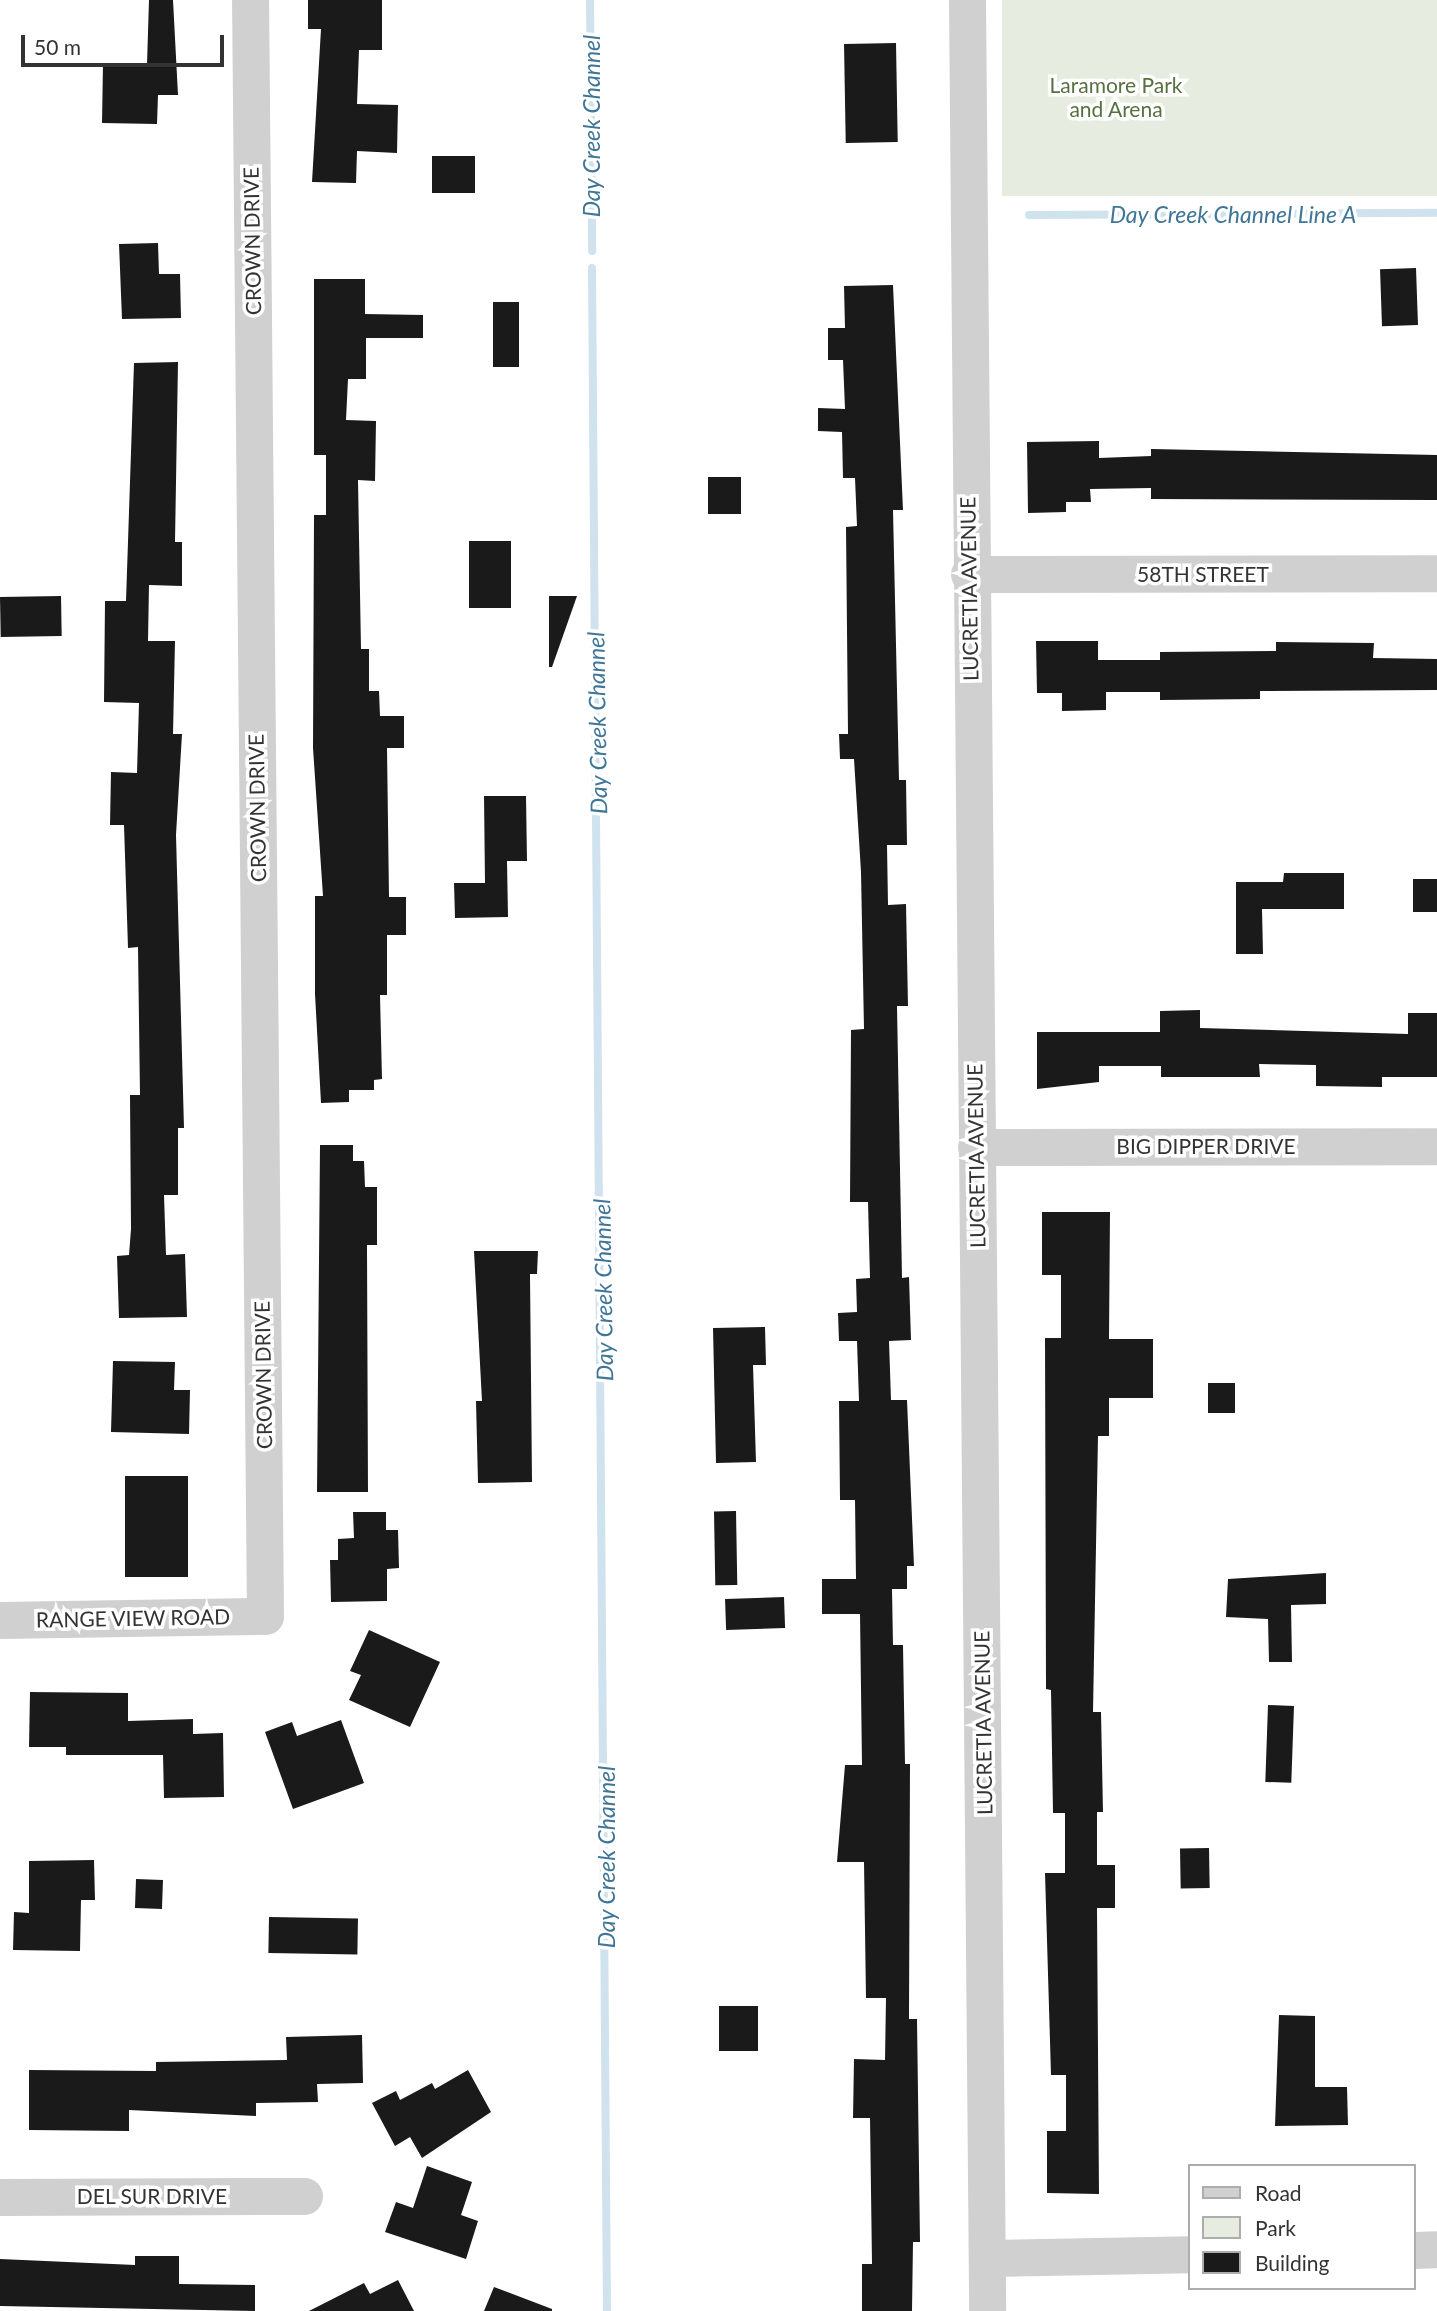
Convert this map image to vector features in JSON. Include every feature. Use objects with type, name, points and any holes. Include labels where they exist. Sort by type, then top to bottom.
[{"type":"street","name":"CROWN DRIVE","points":[[250,0],[265,1616]]},
{"type":"street","name":"LUCRETIA AVENUE","points":[[967,0],[969,574],[990,2258],[988,2311]]},
{"type":"street","name":"58TH STREET","points":[[969,574],[1437,573]]},
{"type":"street","name":"BIG DIPPER DRIVE","points":[[975,1147],[1437,1146]]},
{"type":"street","name":"RANGE VIEW ROAD","points":[[0,1620],[265,1616]]},
{"type":"street","name":"DEL SUR DRIVE","points":[[0,2197],[304,2196]]},
{"type":"street","points":[[1416,2250],[1437,2249]]},
{"type":"street","points":[[990,2258],[1188,2254]]},
{"type":"green space","name":"Laramore Park and Arena","points":[[1002,0],[1437,0],[1437,196],[1002,196]]},
{"type":"building","points":[[149,0],[173,0],[178,95],[158,95],[157,124],[102,123],[103,63],[147,64]]},
{"type":"building","points":[[308,0],[382,0],[382,50],[359,50],[357,104],[398,105],[397,153],[357,151],[356,183],[312,182],[321,29],[308,29]]},
{"type":"building","points":[[896,43],[898,142],[846,143],[844,44]]},
{"type":"building","points":[[432,156],[475,156],[475,193],[432,193]]},
{"type":"building","points":[[158,243],[159,274],[180,274],[181,318],[122,319],[119,244]]},
{"type":"building","points":[[1416,268],[1418,325],[1382,326],[1380,269]]},
{"type":"building","points":[[314,279],[365,279],[365,314],[423,315],[423,338],[366,338],[366,379],[348,379],[346,420],[376,421],[375,481],[358,480],[361,649],[369,649],[369,691],[379,691],[380,716],[404,716],[404,748],[387,748],[389,897],[406,897],[406,935],[387,935],[387,995],[380,995],[382,1079],[374,1080],[374,1090],[349,1090],[349,1102],[321,1103],[315,994],[315,896],[323,896],[313,748],[314,515],[326,515],[326,455],[314,455]]},
{"type":"building","points":[[893,285],[903,510],[893,510],[899,780],[906,780],[907,845],[887,845],[888,905],[906,904],[908,1006],[897,1006],[902,1278],[909,1277],[911,1340],[889,1341],[891,1400],[907,1400],[914,1566],[907,1566],[907,1589],[892,1589],[893,1645],[903,1645],[905,1764],[910,1764],[909,2019],[917,2019],[920,2242],[913,2242],[912,2311],[862,2311],[862,2264],[872,2264],[870,2118],[853,2118],[854,2059],[885,2060],[886,1998],[866,1998],[864,1862],[837,1862],[845,1765],[862,1765],[860,1614],[822,1614],[822,1579],[856,1579],[855,1500],[840,1500],[839,1401],[859,1401],[857,1341],[839,1341],[838,1313],[857,1312],[856,1279],[870,1278],[868,1202],[850,1202],[851,1030],[864,1029],[861,872],[854,759],[840,759],[839,734],[848,734],[846,527],[857,526],[855,478],[843,478],[842,432],[818,431],[818,408],[845,409],[843,360],[828,360],[828,328],[845,328],[844,286]]},
{"type":"building","points":[[493,302],[519,302],[519,367],[493,367]]},
{"type":"building","points":[[178,362],[175,542],[182,542],[182,586],[149,585],[148,641],[175,641],[173,734],[182,734],[176,835],[184,1128],[178,1128],[178,1195],[164,1195],[166,1255],[185,1254],[187,1317],[119,1318],[117,1256],[129,1255],[131,1229],[130,1095],[140,1095],[138,947],[128,948],[124,825],[110,825],[111,772],[137,773],[139,703],[104,702],[105,601],[126,601],[134,363]]},
{"type":"building","points":[[1099,441],[1099,458],[1151,456],[1151,449],[1437,455],[1437,500],[1151,499],[1151,488],[1090,489],[1091,502],[1066,502],[1066,512],[1028,513],[1027,442]]},
{"type":"building","points":[[708,477],[741,477],[741,514],[708,514]]},
{"type":"building","points":[[469,541],[511,541],[511,608],[469,608]]},
{"type":"building","points":[[61,596],[62,636],[1,637],[0,597]]},
{"type":"building","points":[[549,596],[577,596],[552,667],[549,667]]},
{"type":"building","points":[[1036,641],[1098,641],[1098,660],[1160,660],[1160,652],[1276,651],[1276,642],[1374,643],[1373,658],[1437,659],[1437,690],[1260,691],[1260,699],[1160,700],[1160,692],[1106,692],[1106,710],[1062,711],[1062,693],[1037,693]]},
{"type":"building","points":[[484,796],[526,796],[527,861],[507,861],[508,917],[455,918],[454,883],[485,883]]},
{"type":"building","points":[[1284,873],[1344,873],[1344,909],[1262,909],[1263,954],[1236,954],[1236,882],[1283,882]]},
{"type":"building","points":[[1413,879],[1437,879],[1437,912],[1413,912]]},
{"type":"building","points":[[1200,1010],[1200,1028],[1408,1034],[1408,1013],[1437,1013],[1437,1077],[1382,1077],[1382,1087],[1316,1086],[1316,1065],[1259,1064],[1260,1077],[1161,1077],[1161,1066],[1099,1066],[1099,1082],[1037,1089],[1037,1032],[1160,1032],[1160,1011]]},
{"type":"building","points":[[320,1145],[353,1145],[353,1161],[364,1161],[365,1187],[377,1187],[377,1245],[367,1245],[368,1492],[317,1492]]},
{"type":"building","points":[[1042,1212],[1110,1212],[1109,1339],[1153,1339],[1153,1398],[1109,1398],[1109,1436],[1098,1436],[1093,1712],[1101,1712],[1103,1812],[1097,1812],[1097,1865],[1115,1865],[1115,1908],[1097,1908],[1099,2194],[1047,2193],[1047,2131],[1066,2131],[1066,2075],[1051,2075],[1045,1873],[1065,1873],[1065,1813],[1053,1813],[1051,1690],[1046,1689],[1045,1338],[1061,1338],[1061,1275],[1042,1275]]},
{"type":"building","points":[[474,1251],[538,1251],[537,1274],[530,1274],[532,1482],[478,1483],[476,1401],[482,1401]]},
{"type":"building","points":[[765,1327],[766,1365],[753,1365],[756,1462],[716,1463],[713,1328]]},
{"type":"building","points":[[113,1361],[175,1362],[174,1390],[190,1390],[189,1434],[111,1432]]},
{"type":"building","points":[[1208,1383],[1235,1383],[1235,1413],[1208,1413]]},
{"type":"building","points":[[125,1476],[188,1476],[188,1577],[125,1577]]},
{"type":"building","points":[[714,1511],[736,1511],[737,1585],[715,1585]]},
{"type":"building","points":[[353,1512],[386,1512],[386,1530],[398,1530],[399,1568],[387,1569],[387,1601],[331,1602],[330,1560],[338,1560],[338,1539],[354,1538]]},
{"type":"building","points":[[1326,1573],[1326,1604],[1291,1605],[1292,1662],[1269,1662],[1268,1619],[1226,1617],[1228,1579]]},
{"type":"building","points":[[784,1597],[785,1628],[726,1630],[725,1599]]},
{"type":"building","points":[[369,1630],[440,1662],[410,1727],[349,1700],[361,1675],[350,1671]]},
{"type":"building","points":[[30,1692],[128,1693],[128,1721],[193,1719],[193,1734],[223,1733],[224,1797],[164,1798],[163,1755],[66,1755],[66,1747],[29,1747]]},
{"type":"building","points":[[1268,1705],[1294,1706],[1291,1783],[1265,1782]]},
{"type":"building","points":[[341,1720],[364,1783],[293,1809],[265,1732],[292,1722],[297,1736]]},
{"type":"building","points":[[1209,1848],[1210,1888],[1181,1889],[1180,1849]]},
{"type":"building","points":[[94,1860],[95,1900],[81,1900],[80,1951],[13,1950],[14,1912],[29,1913],[29,1861]]},
{"type":"building","points":[[136,1879],[163,1880],[162,1909],[135,1908]]},
{"type":"building","points":[[269,1917],[358,1919],[357,1955],[268,1953]]},
{"type":"building","points":[[719,2006],[758,2006],[758,2051],[719,2051]]},
{"type":"building","points":[[1279,2015],[1315,2016],[1315,2087],[1347,2087],[1348,2125],[1275,2126]]},
{"type":"building","points":[[362,2035],[363,2083],[317,2084],[318,2102],[256,2103],[256,2116],[129,2110],[129,2131],[29,2130],[29,2070],[156,2071],[156,2062],[287,2060],[286,2037]]},
{"type":"building","points":[[468,2070],[491,2112],[422,2158],[410,2137],[395,2146],[372,2103],[396,2091],[400,2100],[432,2083],[435,2089]]},
{"type":"building","points":[[427,2166],[472,2182],[461,2215],[478,2221],[466,2259],[385,2232],[396,2202],[413,2208]]},
{"type":"building","points":[[135,2256],[179,2256],[179,2284],[255,2285],[255,2311],[0,2306],[0,2259],[135,2265]]},
{"type":"building","points":[[398,2280],[414,2311],[309,2311],[364,2283],[370,2294]]},
{"type":"building","points":[[494,2287],[552,2309],[552,2311],[484,2311]]},
{"type":"waterway","name":"Day Creek Channel","points":[[590,0],[592,251]]},
{"type":"waterway","name":"Day Creek Channel Line A","points":[[1029,215],[1437,213]]},
{"type":"waterway","name":"Day Creek Channel","points":[[592,268],[607,2311]]}]
